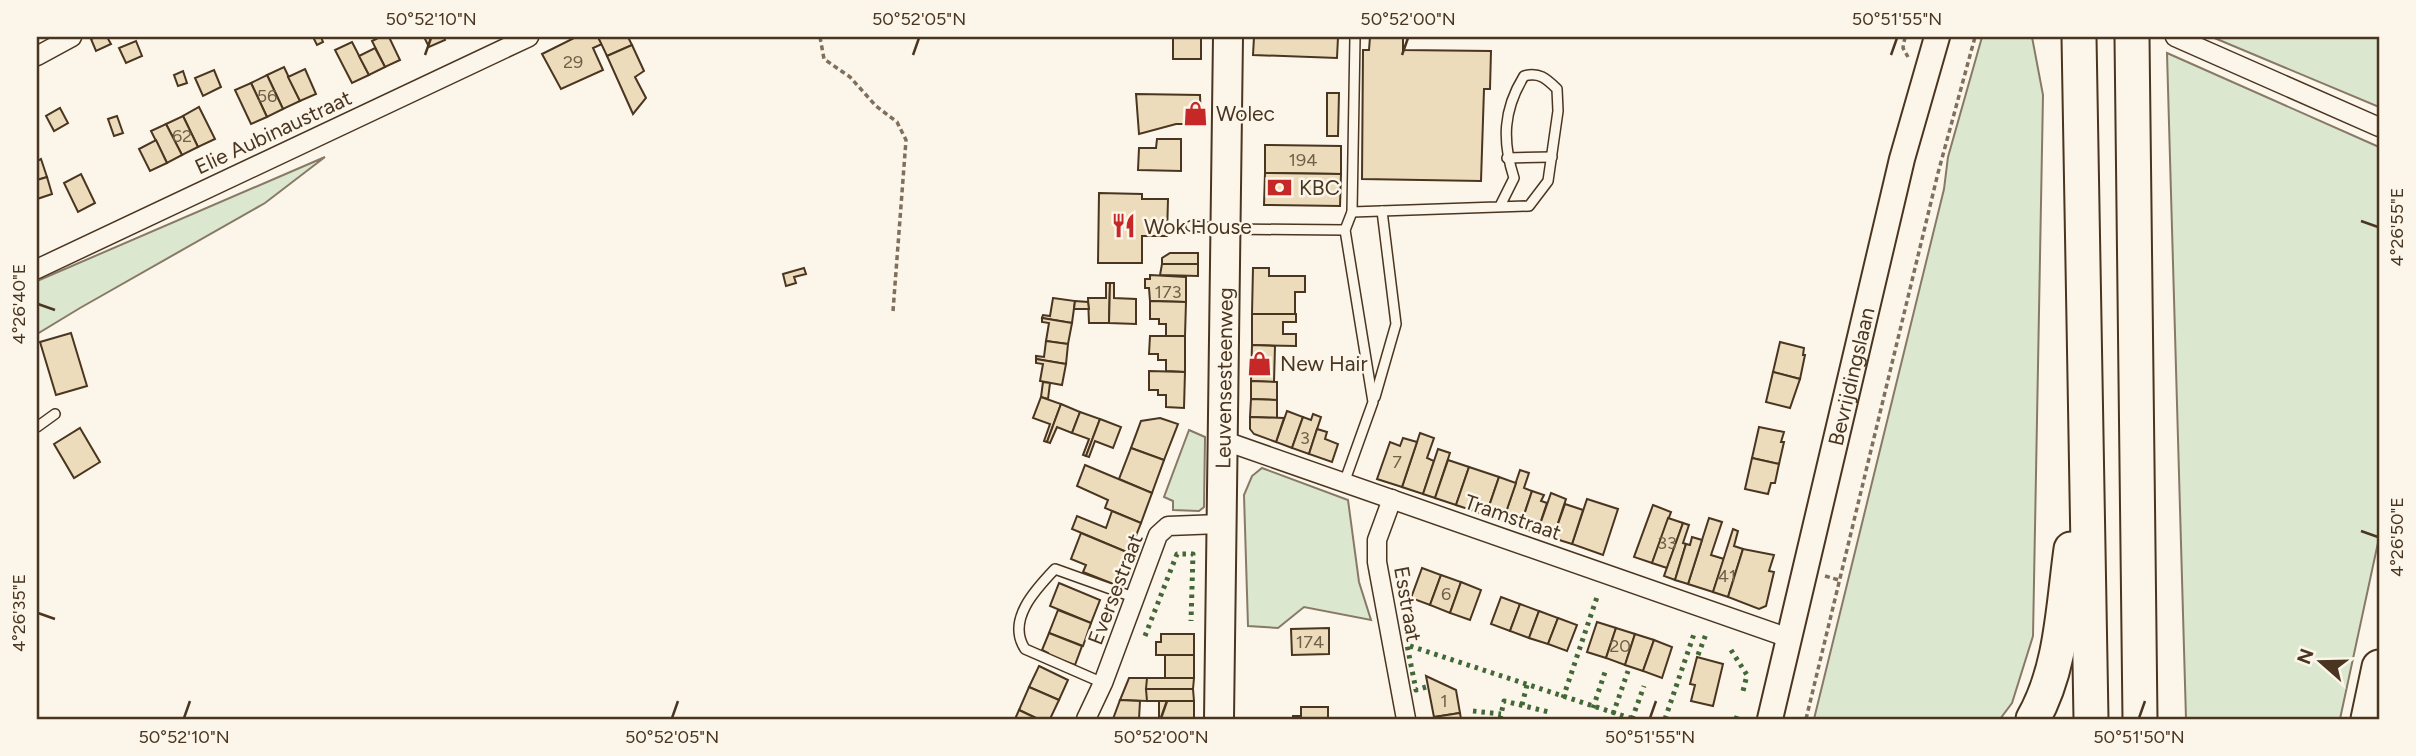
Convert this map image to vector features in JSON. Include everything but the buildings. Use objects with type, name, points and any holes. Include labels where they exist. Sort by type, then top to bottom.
[{"type":"highway","points":[[2080,37],[2091,719]]},
{"type":"highway","points":[[2132,37],[2140,719]]},
{"type":"highway","points":[[2033,719],[2054,673],[2085,449]]},
{"type":"highway","points":[[2368,719],[2379,667]]},
{"type":"main road","name":"Leuvensesteenweg","points":[[1219,719],[1228,37]]},
{"type":"street","points":[[37,56],[72,37]]},
{"type":"street","name":"Elie Aubinaustraat","points":[[37,269],[528,37]]},
{"type":"street","name":"Bevrijdingslaan","points":[[1770,719],[1902,159],[1937,37]]},
{"type":"street","points":[[2175,37],[2379,127]]},
{"type":"street","name":"Tramstraat","points":[[1222,440],[1789,638]]},
{"type":"street","name":"Esstraat","points":[[1392,499],[1377,540],[1377,562],[1406,719]]},
{"type":"street","name":"Eversestraat","points":[[1086,719],[1103,683],[1158,535],[1168,526],[1220,524]]},
{"type":"lane","points":[[1354,37],[1352,212],[1345,230],[1373,402]]},
{"type":"lane","points":[[1352,212],[1528,205],[1548,181],[1558,111],[1557,89],[1548,79],[1539,75],[1524,76],[1513,93],[1506,116],[1507,158],[1514,178],[1500,206]]},
{"type":"lane","points":[[1507,158],[1552,157]]},
{"type":"lane","points":[[1344,482],[1373,402],[1396,324],[1382,211]]},
{"type":"lane","points":[[1191,226],[1345,230]]},
{"type":"lane","points":[[37,427],[55,414]]},
{"type":"lane","points":[[1103,683],[1025,649],[1019,640],[1021,615],[1032,593],[1055,569],[1136,598]]},
{"type":"path","points":[[820,37],[824,59],[850,77],[876,106],[897,122],[906,140],[893,311]]},
{"type":"path","points":[[1805,719],[1936,183],[1975,37]]},
{"type":"green space","points":[[1982,37],[2032,37],[2043,95],[2033,636],[2012,703],[2000,719],[1814,719],[1944,189],[1948,157]]},
{"type":"green space","points":[[2212,37],[2379,37],[2379,107]]},
{"type":"green space","points":[[2167,53],[2379,147],[2379,538],[2340,719],[2186,719]]},
{"type":"green space","points":[[325,157],[265,203],[37,334],[37,281]]},
{"type":"green space","points":[[1189,430],[1205,437],[1204,507],[1199,511],[1173,510],[1173,501],[1164,497]]},
{"type":"green space","points":[[1262,468],[1348,500],[1359,582],[1371,620],[1304,607],[1278,628],[1248,626],[1244,495],[1252,476]]},
{"type":"hedge","points":[[1145,636],[1177,554],[1193,554],[1191,621]]},
{"type":"hedge","points":[[1563,698],[1597,597]]},
{"type":"hedge","points":[[1665,719],[1695,631]]},
{"type":"hedge","points":[[1698,655],[1706,634]]},
{"type":"hedge","points":[[1426,687],[1416,690],[1407,645],[1633,719]]},
{"type":"hedge","points":[[1731,650],[1747,675],[1743,691]]},
{"type":"hedge","points":[[1593,708],[1606,669]]},
{"type":"hedge","points":[[1613,714],[1628,671]]},
{"type":"hedge","points":[[1522,705],[1527,685]]},
{"type":"hedge","points":[[1632,719],[1644,686]]},
{"type":"hedge","points":[[1500,719],[1504,701],[1549,712]]},
{"type":"hedge","points":[[1473,711],[1501,714]]},
{"type":"place","name":"Wolec","points":[[1196,113]]},
{"type":"place","name":"KBC","points":[[1279,187]]},
{"type":"place","name":"Wok House","points":[[1124,226]]},
{"type":"place","name":"New Hair","points":[[1260,363]]}]
